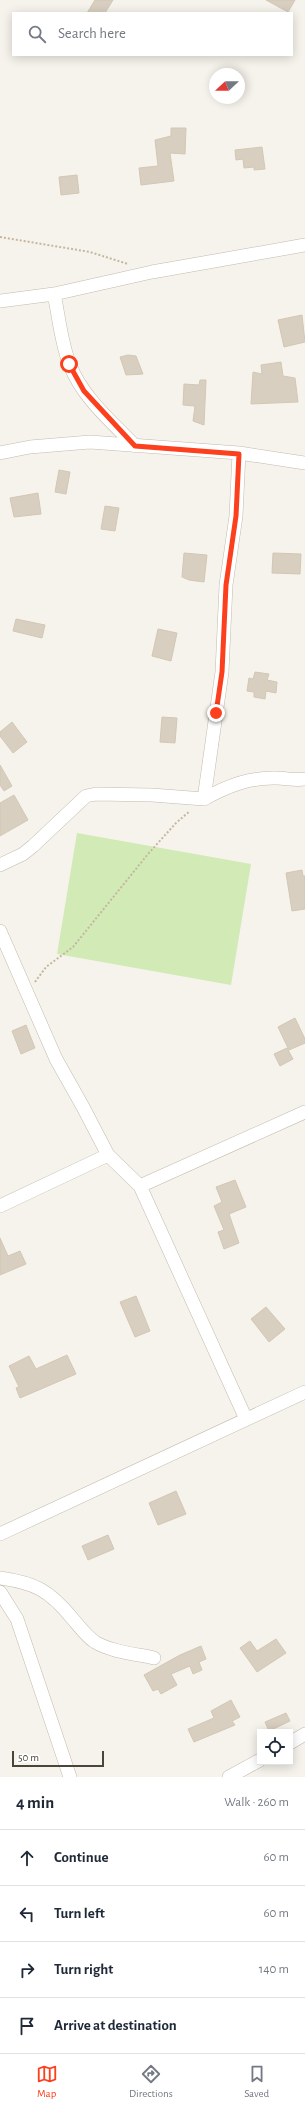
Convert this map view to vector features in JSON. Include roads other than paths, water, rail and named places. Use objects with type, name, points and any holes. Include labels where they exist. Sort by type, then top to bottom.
[{"type":"street","points":[[0,301],[54,294],[152,272],[305,245]]},
{"type":"street","points":[[54,294],[69,364],[75,376],[104,414],[135,446]]},
{"type":"street","points":[[0,453],[30,447],[90,442],[239,454],[305,463]]},
{"type":"street","points":[[204,799],[222,672],[226,585],[236,516],[239,454]]},
{"type":"street","points":[[0,865],[23,854],[33,846],[86,796],[96,794],[152,795],[204,799],[223,788],[250,779],[305,779]]},
{"type":"street","points":[[0,931],[56,1059],[84,1107],[108,1155],[140,1186],[246,1419]]},
{"type":"street","points":[[140,1186],[305,1112]]},
{"type":"street","points":[[0,1206],[108,1155]]},
{"type":"street","points":[[0,1534],[305,1392]]},
{"type":"street","points":[[0,1578],[25,1581],[39,1587],[66,1610],[94,1642],[104,1646],[154,1658]]},
{"type":"street","points":[[0,1592],[17,1618],[70,1777]]},
{"type":"street","points":[[293,1741],[305,1734]]},
{"type":"street","points":[[229,1777],[257,1762]]}]
